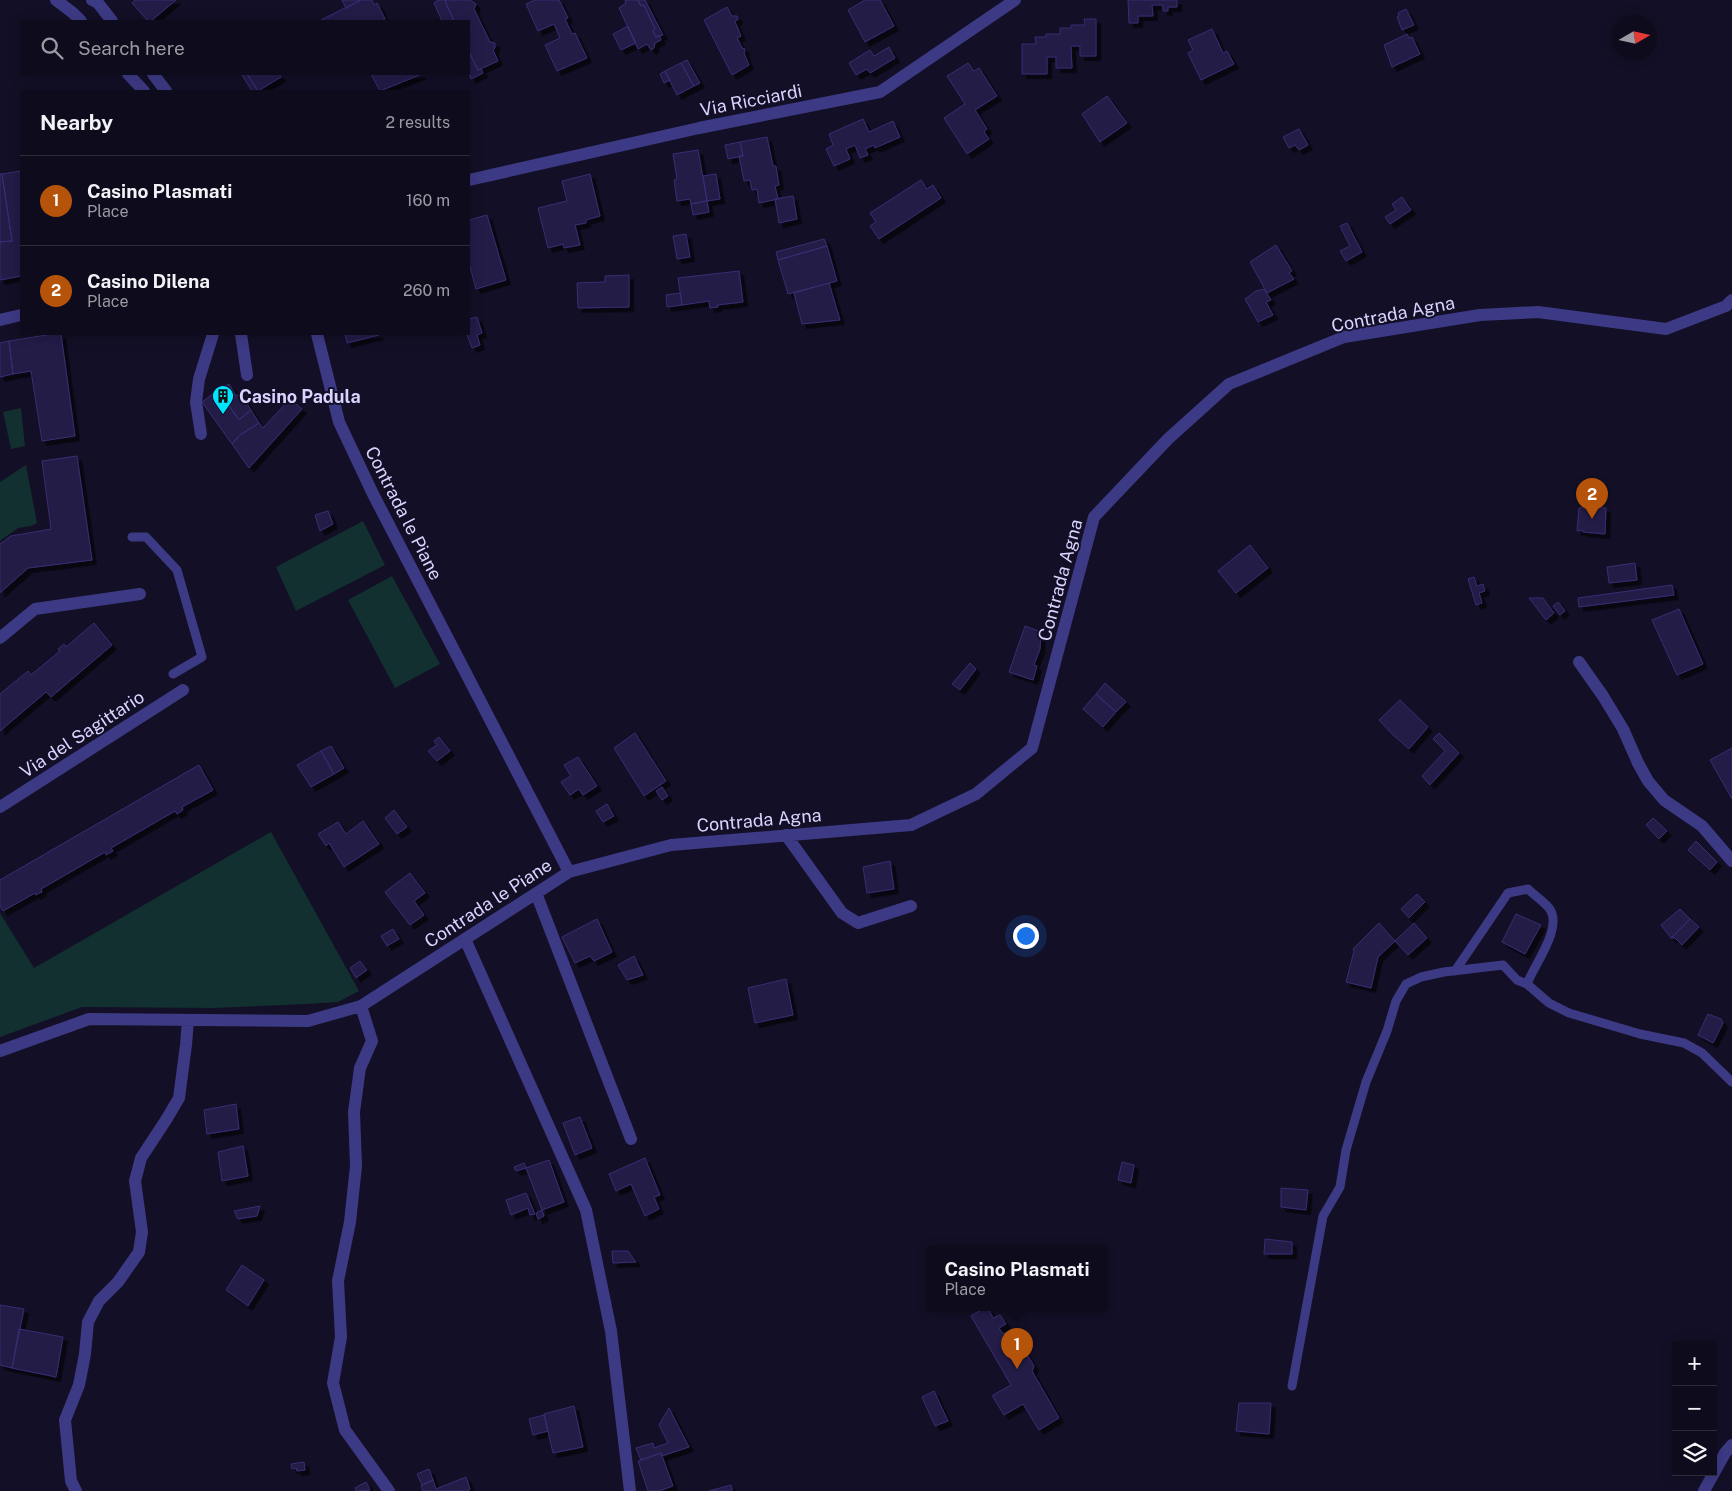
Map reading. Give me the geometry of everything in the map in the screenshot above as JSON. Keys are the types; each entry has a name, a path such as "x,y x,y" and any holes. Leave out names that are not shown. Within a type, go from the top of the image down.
{"street":[{"path":"56,0 80,20"},
{"path":"92,0 98,3 111,20"},
{"name":"Via Ricciardi","path":"470,180 699,128 880,92 1015,0"},
{"path":"129,75 143,90"},
{"path":"153,75 165,90"},
{"name":"Contrada Agna","path":"569,872 671,845 912,825 976,794 1032,748 1094,517 1168,439 1229,384 1344,337 1480,315 1538,312 1666,329 1726,306 1732,300"},
{"path":"0,320 20,315"},
{"path":"201,434 196,402 199,379 213,335"},
{"path":"241,335 247,375"},
{"name":"Contrada le Piane","path":"0,1051 88,1019 308,1021 360,1006 569,872 373,494 339,422 317,335"},
{"path":"0,638 35,609 140,594"},
{"path":"1579,662 1623,729 1648,781 1664,800 1702,826 1732,861"},
{"name":"Via del Sagittario","path":"0,807 183,690"},
{"path":"786,835 842,914 858,923 911,906"},
{"path":"536,893 632,1140"},
{"path":"465,939 586,1210 612,1331 630,1491"},
{"path":"360,1006 372,1042 360,1068 354,1112 356,1166 350,1222 338,1282 341,1337 333,1383 344,1430 389,1490"},
{"path":"76,1491 71,1481 65,1420 79,1384 85,1354 88,1322 99,1301 118,1282 139,1252 142,1232 135,1181 141,1158 179,1098 188,1020"},
{"path":"1704,1491 1725,1453 1732,1445"}],"lane":[{"path":"132,537 146,537 177,570 202,657 173,674"},
{"path":"1455,971 1508,893 1528,889 1550,908 1554,919 1552,932 1532,970 1527,984"},
{"path":"1292,1386 1323,1216 1340,1187 1346,1150 1366,1082 1387,1031 1396,1001 1406,984 1421,977 1503,965 1517,980 1527,984 1549,1002 1569,1013 1640,1034 1684,1043 1702,1053 1732,1082"}],"green space":[{"path":"21,408 25,446 11,449 3,412"},
{"path":"26,465 37,523 18,528 0,541 0,482"},
{"path":"363,521 385,565 296,611 276,567"},
{"path":"392,576 440,664 395,688 348,600"},
{"path":"271,832 359,991 338,1002 306,1004 214,1008 82,1007 0,1037 0,913 34,968"}],"building":[{"path":"135,0 176,0 152,20 147,20 132,3"},
{"path":"342,0 361,0 346,8"},
{"path":"361,0 372,0 374,5 377,3 385,19 383,20 321,20"},
{"path":"438,0 447,0 445,1 454,20 442,20 434,3"},
{"path":"470,0 476,4 474,9 490,42 495,43 493,50 498,61 478,70 470,54 470,20 454,20 445,1"},
{"path":"535,0 559,0 568,18 565,19 572,34 575,33 587,58 557,71 545,45 560,38 554,24 538,31 526,4"},
{"path":"625,0 638,0 641,6 644,5 655,29 653,31 656,37 659,35 661,40 655,43 654,48 651,50 647,44 638,49 619,8 626,3"},
{"path":"638,0 645,0 663,35 656,37 653,31 655,29 644,5 641,6"},
{"path":"865,0 880,0 894,26 865,42 848,10"},
{"path":"1128,0 1177,0 1177,7 1168,7 1168,11 1163,11 1163,5 1152,5 1153,16 1138,16 1138,23 1129,23"},
{"path":"727,7 732,16 737,16 738,19 735,22 741,36 737,38 742,48 745,49 744,53 749,65 732,75 704,20"},
{"path":"1406,9 1414,25 1402,30 1397,17 1399,16 1398,13"},
{"path":"1084,19 1096,19 1096,56 1080,56 1080,46 1071,46 1072,68 1056,68 1056,57 1047,57 1047,74 1022,74 1022,44 1036,44 1035,37 1046,37 1046,34 1060,34 1060,28 1071,28 1071,25 1085,25"},
{"path":"628,26 636,43 621,50 613,34"},
{"path":"1212,29 1223,53 1227,51 1234,64 1201,80 1188,53 1193,50 1188,40"},
{"path":"1407,34 1409,38 1412,37 1420,54 1392,67 1384,45"},
{"path":"889,47 895,58 870,73 867,69 856,75 849,63 870,50 874,56"},
{"path":"470,54 478,70 481,69 483,73 471,79"},
{"path":"687,60 700,83 694,86 681,63"},
{"path":"681,63 694,86 677,95 665,71"},
{"path":"968,63 974,71 979,68 997,96 975,110 987,129 984,132 989,139 967,154 944,118 965,104 947,76"},
{"path":"665,71 670,80 664,83 660,74"},
{"path":"242,75 248,75 257,90 251,90"},
{"path":"248,75 280,75 281,77 260,90 257,90"},
{"path":"372,75 420,75 382,90 379,90"},
{"path":"1107,96 1127,123 1100,142 1082,114"},
{"path":"863,119 869,132 893,121 900,137 875,148 874,145 865,149 868,155 860,158 855,145 846,149 850,159 834,166 826,149 833,145 829,134"},
{"path":"1299,129 1308,145 1299,150 1295,145 1289,148 1283,137"},
{"path":"767,137 773,166 776,166 779,185 775,186 778,199 759,203 757,189 752,190 750,180 744,181 739,156 743,156 740,142"},
{"path":"740,142 743,156 728,159 725,145"},
{"path":"698,150 707,201 691,204 690,199 677,201 674,180 677,179 673,154"},
{"path":"20,171 20,276 0,280 0,242 12,241 2,174"},
{"path":"0,174 2,174 12,241 0,242"},
{"path":"590,174 600,216 586,220 586,223 575,225 580,245 564,248 563,244 548,248 538,208 567,201 562,181"},
{"path":"716,174 720,199 707,201 703,176"},
{"path":"921,180 927,189 933,185 941,198 879,239 870,226 876,222 870,213"},
{"path":"793,196 797,219 779,223 775,199"},
{"path":"1402,197 1411,210 1390,224 1385,217 1396,210 1392,204"},
{"path":"707,201 709,212 693,215 691,204"},
{"path":"487,215 506,280 476,289 470,267 470,220"},
{"path":"1347,223 1362,252 1346,261 1340,251 1350,246 1340,226"},
{"path":"686,234 690,257 677,259 673,236"},
{"path":"824,239 827,246 778,260 776,252"},
{"path":"1276,245 1292,271 1289,273 1294,279 1267,293 1250,262"},
{"path":"827,246 837,281 788,294 778,260"},
{"path":"739,271 743,302 717,305 718,307 710,308 709,301 682,305 678,278"},
{"path":"629,275 629,307 578,308 577,283 605,282 605,276"},
{"path":"829,283 840,320 802,324 794,293"},
{"path":"1264,289 1271,300 1266,302 1273,315 1258,322 1245,299 1256,291"},
{"path":"680,293 682,305 667,307 666,295"},
{"path":"477,317 482,333 477,335 480,345 472,348 467,335 470,335 470,319"},
{"path":"47,335 61,335 75,436 42,441 31,371 13,374 9,341"},
{"path":"345,335 379,335 347,343"},
{"path":"9,341 13,374 0,377 0,343"},
{"path":"229,384 236,396 240,393 251,410 239,420 218,390"},
{"name":"Casino Padula","path":"218,390 239,420 251,410 259,423 240,435 232,444 202,402"},
{"path":"290,399 302,409 249,468 232,444 240,435 259,423 263,428"},
{"path":"77,456 92,560 28,568 0,593 0,544 11,536 51,529 42,461"},
{"path":"1583,505 1606,508 1605,534 1583,532 1582,530 1577,531 1579,508 1584,507"},
{"path":"328,511 333,524 320,531 315,515"},
{"path":"1250,545 1268,568 1236,593 1218,571"},
{"path":"1635,563 1637,580 1609,583 1607,567"},
{"path":"1474,577 1477,586 1483,584 1485,591 1479,593 1482,603 1476,605 1468,579"},
{"path":"1672,585 1674,595 1579,607 1578,598"},
{"path":"1529,598 1543,598 1554,613 1546,620"},
{"path":"1558,602 1565,611 1560,615 1553,606"},
{"path":"1679,609 1703,664 1677,675 1652,620"},
{"path":"94,623 112,645 51,697 46,692 0,731 0,694 28,671 31,675 60,651 58,649 64,644 66,647"},
{"path":"1025,626 1041,632 1040,649 1034,665 1037,666 1033,680 1009,672"},
{"path":"970,663 976,669 960,690 952,684"},
{"path":"1105,683 1126,702 1116,712 1096,694"},
{"path":"1096,694 1116,712 1103,727 1083,709"},
{"path":"1400,700 1428,727 1409,749 1379,720"},
{"path":"635,733 666,781 644,796 614,748"},
{"path":"1439,733 1459,753 1430,785 1422,776 1445,751 1433,739"},
{"path":"439,737 450,751 437,761 428,751 437,745 434,741"},
{"path":"331,746 344,768 334,774 321,751"},
{"path":"1732,748 1732,799 1710,760"},
{"path":"321,751 334,774 311,787 297,765"},
{"path":"578,757 597,786 583,795 579,789 570,795 561,782 571,776 564,765"},
{"path":"199,765 213,790 182,807 183,810 177,814 175,811 111,848 113,851 106,855 105,852 41,889 42,892 36,895 35,893 3,911 0,906 0,880"},
{"path":"662,787 668,796 662,800 656,791"},
{"path":"607,804 614,816 603,822 596,811"},
{"path":"394,810 407,827 397,834 385,818"},
{"path":"1653,818 1667,831 1659,839 1646,825"},
{"path":"363,821 379,844 344,867 329,843 326,846 318,834 338,822 346,834"},
{"path":"1696,841 1717,862 1710,870 1688,850"},
{"path":"890,861 894,889 867,893 863,867"},
{"path":"410,873 425,893 414,901 424,915 410,925 385,892"},
{"path":"1417,894 1425,902 1409,918 1401,909"},
{"path":"1680,909 1690,919 1671,938 1661,925"},
{"path":"1516,914 1541,925 1525,954 1502,942"},
{"path":"597,919 612,952 594,961 590,956 575,963 562,937"},
{"path":"1690,919 1699,927 1682,945 1675,938 1671,938"},
{"path":"1379,923 1395,941 1378,957 1371,988 1346,982 1353,949"},
{"path":"1414,923 1427,938 1408,955 1395,941"},
{"path":"393,929 399,939 387,946 381,936"},
{"path":"634,956 643,975 627,980 618,965"},
{"path":"360,961 367,970 356,978 350,968"},
{"path":"786,979 793,1015 755,1023 748,988"},
{"path":"1708,1014 1721,1019 1723,1023 1713,1043 1698,1035"},
{"path":"236,1104 239,1129 207,1134 204,1110"},
{"path":"580,1117 592,1148 575,1155 563,1123"},
{"path":"243,1146 248,1176 222,1181 218,1152"},
{"path":"645,1158 660,1195 654,1197 659,1209 645,1216 631,1184 616,1191 609,1174"},
{"path":"549,1160 564,1202 542,1210 526,1168"},
{"path":"1122,1162 1134,1165 1131,1183 1118,1180"},
{"path":"524,1163 526,1168 516,1171 514,1167"},
{"path":"1281,1188 1308,1190 1306,1210 1281,1207"},
{"path":"526,1193 535,1214 530,1215 528,1208 511,1215 506,1200"},
{"path":"260,1206 257,1216 238,1219 234,1211"},
{"path":"542,1210 544,1216 538,1219 536,1213"},
{"path":"1265,1239 1292,1242 1292,1254 1264,1254"},
{"path":"612,1251 628,1251 636,1262 613,1263"},
{"path":"242,1265 264,1280 248,1306 226,1290"},
{"path":"0,1305 24,1309 12,1368 0,1365"},
{"path":"979,1311 990,1311 993,1318 1000,1315 1006,1324 999,1328 1003,1334 1012,1330 1034,1366 1032,1371 1059,1418 1039,1430 1023,1404 1004,1415 993,1395 1011,1385 971,1316"},
{"path":"19,1329 63,1337 56,1377 12,1368"},
{"path":"934,1391 948,1421 935,1426 922,1397"},
{"path":"1239,1403 1271,1403 1269,1434 1236,1431"},
{"path":"574,1406 583,1447 553,1453 544,1414"},
{"path":"669,1408 689,1447 662,1456 661,1453 641,1460 636,1448 653,1443 654,1448 668,1443 659,1425"},
{"path":"544,1415 548,1431 533,1435 529,1419"},
{"path":"661,1453 673,1486 659,1491 648,1491 638,1461"},
{"path":"304,1462 305,1470 297,1471 296,1468 292,1469 291,1464"},
{"path":"429,1469 433,1480 422,1485 417,1474"},
{"path":"466,1477 470,1489 468,1491 423,1491 421,1486 433,1480 436,1489"},
{"path":"366,1482 370,1490 356,1491 355,1488"},
{"path":"731,1485 732,1491 709,1491"}],"place":[{"name":"Casino Padula","path":"223,415"},
{"name":"Casino Dilena","path":"1592,519"},
{"name":"Casino Plasmati","path":"1017,1369"}]}
